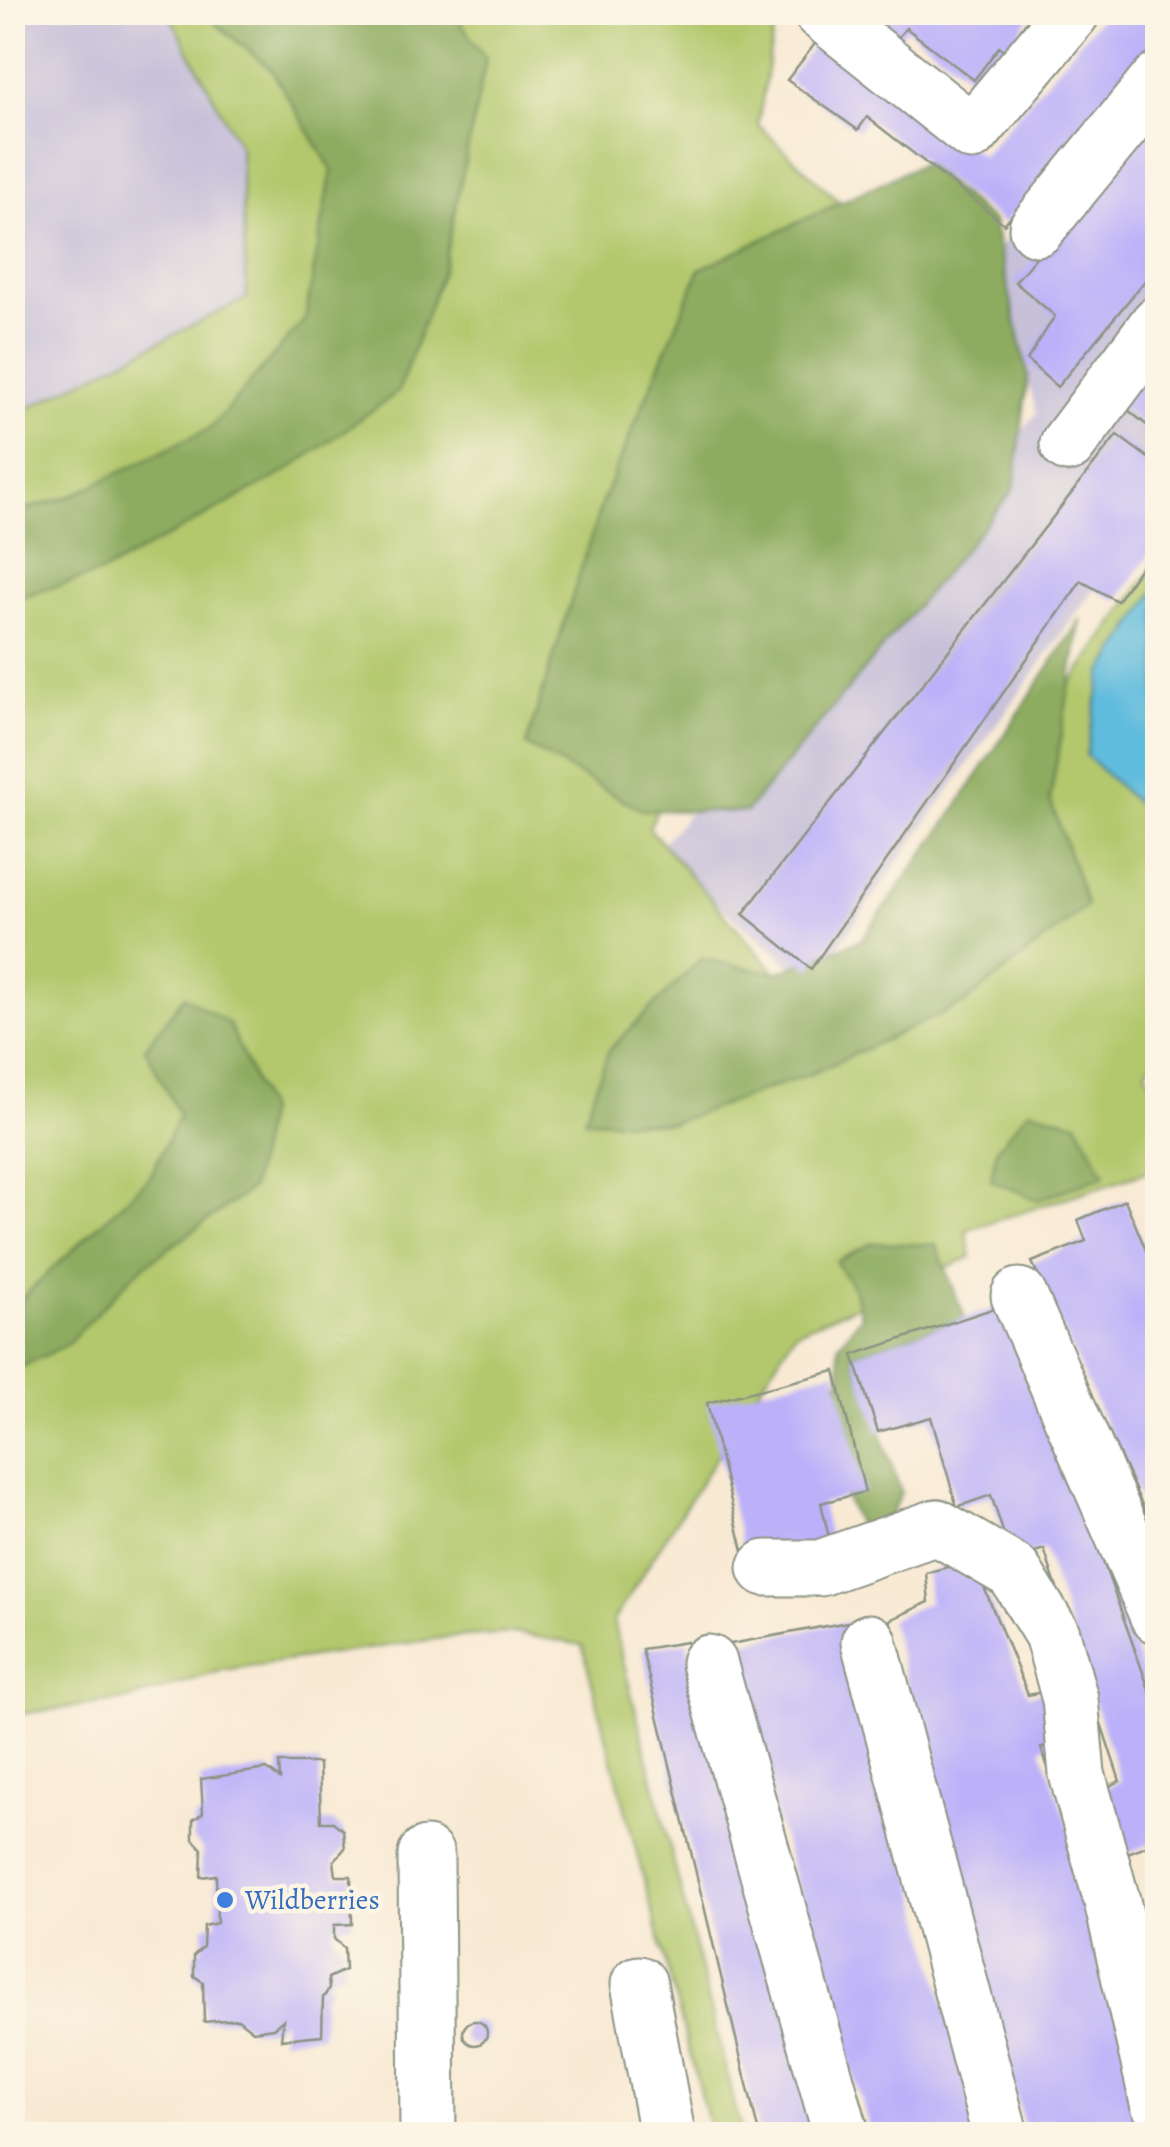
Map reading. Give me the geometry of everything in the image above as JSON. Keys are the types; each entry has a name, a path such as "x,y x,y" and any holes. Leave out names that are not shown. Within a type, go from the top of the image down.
{"lane":[{"path":"821,12 972,132 1072,12"},
{"path":"1037,228 1158,80"},
{"path":"1068,444 1158,324"},
{"path":"1019,1296 1158,1616"},
{"path":"766,1568 820,1568 938,1527 1014,1572 1052,1634 1070,1699 1077,1774 1138,1926 1158,2102"},
{"path":"869,1642 1000,2134"},
{"path":"709,1664 842,2134"},
{"path":"426,1855 428,2134"},
{"path":"639,1984 667,2134"}],"shaded area":[{"path":"13,13 201,13 240,147 247,298 13,416"},
{"path":"1157,48 1158,450 1150,460 1117,601 1094,589 812,982 655,852 1037,413 992,257"}],"green space":[{"path":"169,13 755,13 774,27 758,125 905,264 649,828 812,1014 1085,903 1050,799 1069,686 1157,562 1157,588 1103,672 1086,754 1157,823 1158,1052 1146,1071 1157,1095 1158,1168 966,1230 971,1257 795,1332 613,1621 742,2134 711,2134 582,1645 515,1633 448,1637 223,1670 131,1699 13,1715 13,416 247,298 240,147"},
{"path":"203,13 454,13 486,59 443,269 398,392 287,471 101,573 13,599 13,513 71,496 211,428 305,319 332,170 271,69"},
{"path":"923,163 993,222 1028,376 1014,489 746,812 641,810 526,745 601,505 700,269"},
{"path":"1081,619 1050,799 1087,906 965,1003 813,1073 672,1123 584,1120 609,1050 701,959 776,973 861,940 944,826"},
{"path":"184,996 229,1024 267,1111 251,1189 137,1271 66,1345 13,1371 13,1329 23,1297 150,1177 179,1115 145,1048"},
{"path":"1029,1110 1077,1122 1105,1175 1038,1200 991,1180 997,1148"},
{"path":"872,1243 936,1245 965,1318 853,1355 901,1492 886,1526 862,1534 836,1476 825,1418 841,1377 838,1346 861,1316 855,1291 836,1262"}],"water":[{"path":"1157,588 1157,823 1086,755 1103,672"}],"building":[{"path":"845,12 1033,12 1020,30 1031,39 1016,60 999,47 974,80 906,28 889,48"},
{"path":"1105,12 1158,12 1158,44 1004,224 867,117 858,130 787,80 821,36 982,156"},
{"path":"1158,112 1158,265 1057,387 1027,360 1055,316 1015,282"},
{"path":"1158,350 1158,427 1154,431 1117,401"},
{"path":"1117,435 1158,465 1158,542 1117,601 1081,581 811,969 743,914"},
{"path":"1125,1200 1158,1279 1158,1540 1032,1262 1086,1241 1078,1220"},
{"path":"1010,1303 1158,1714 1158,1881 1151,1844 1128,1853 1101,1790 1120,1781 1044,1549 1012,1559 991,1495 957,1507 931,1417 878,1432 853,1355"},
{"path":"835,1371 865,1492 821,1503 830,1542 746,1563 707,1403"},
{"path":"973,1560 1028,1695 1047,1691 1062,1740 1041,1748 1079,1856 1149,2134 1026,2134 890,1620 929,1602 926,1573"},
{"path":"848,1622 978,2134 871,2134 725,1645"},
{"path":"687,1642 819,2134 759,2134 642,1649"},
{"path":"279,1763 319,1763 321,1822 333,1822 343,1830 345,1848 334,1861 336,1876 351,1876 352,1924 334,1925 334,1939 344,1948 345,1970 328,1978 322,2035 281,2039 283,2020 273,2028 253,2031 238,2019 204,2022 203,1982 194,1976 194,1955 203,1947 204,1926 217,1923 216,1875 201,1877 202,1849 193,1839 193,1820 203,1813 201,1779 267,1769 280,1779"},
{"path":"475,2021 484,2024 484,2042 475,2045 466,2042 463,2033 466,2024"}],"place":[{"name":"Wildberries","path":"225,1900"}]}
